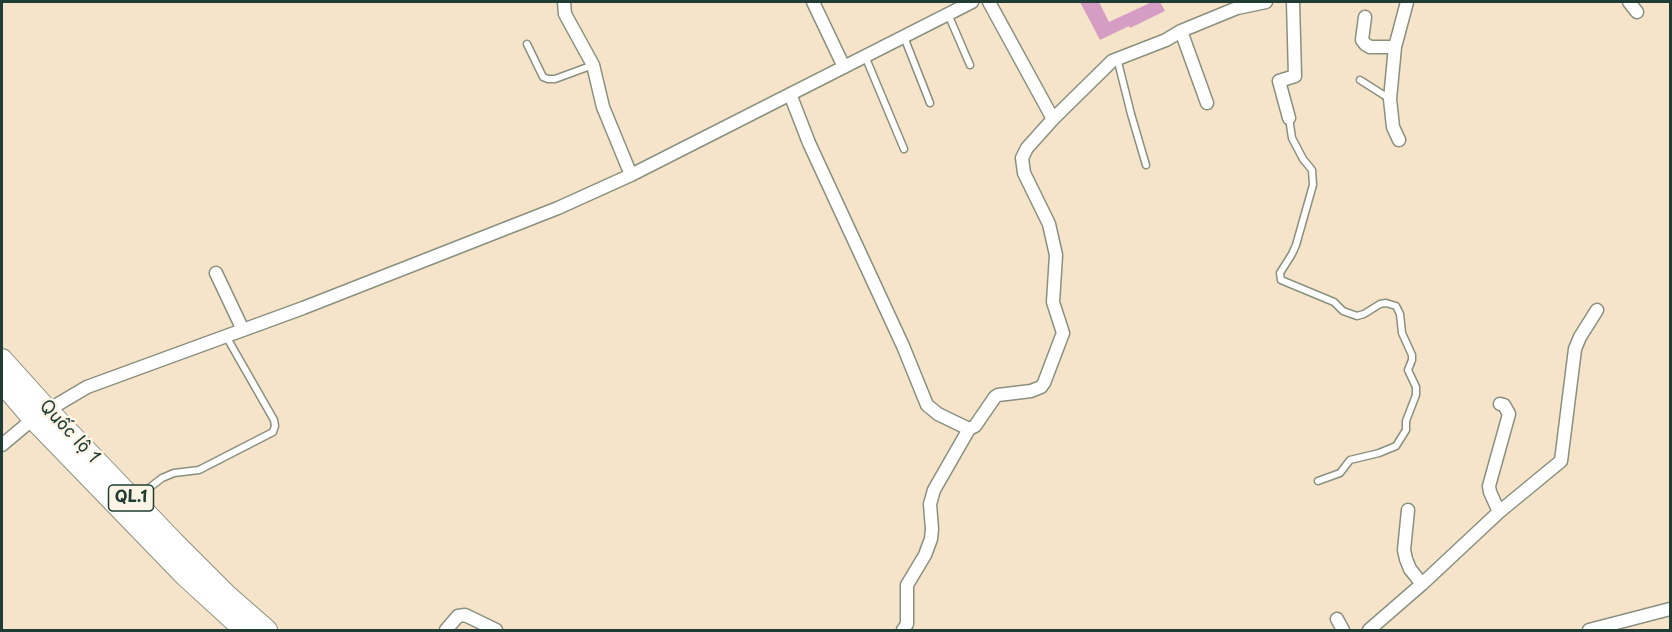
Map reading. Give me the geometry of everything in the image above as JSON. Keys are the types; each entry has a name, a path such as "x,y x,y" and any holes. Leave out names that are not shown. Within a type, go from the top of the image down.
{"highway":[{"name":"Quốc lộ 1","path":"2,359 40,414 185,576 244,630"},
{"name":"Quốc lộ 1","path":"2,383 40,414 133,500 207,576 267,630"}],"street":[{"path":"564,2 565,14 593,65 603,107 632,175"},
{"path":"813,2 844,67"},
{"path":"2,444 40,414 87,387 344,292 544,214 632,175 972,2"},
{"path":"990,2 1053,119"},
{"path":"903,630 908,624 907,585 925,555 931,539 930,504 934,490 969,429 975,426 995,397 1041,387 1063,333 1053,307 1056,255 1050,229 1027,182 1022,165 1026,148 1112,61 1237,8 1266,2"},
{"path":"1289,118 1279,81 1294,76 1293,2"},
{"path":"1399,140 1393,127 1390,99 1395,47 1407,2"},
{"path":"1365,17 1362,40 1365,44 1370,47 1395,47"},
{"path":"1181,32 1206,103"},
{"path":"790,94 809,143 903,346 925,402 938,414 969,429"},
{"path":"216,273 243,330"},
{"path":"1369,630 1499,512 1561,461 1575,349 1597,310"},
{"path":"1499,512 1490,492 1490,486 1509,414 1504,405 1500,404"},
{"path":"1408,510 1404,550 1410,569 1422,584"},
{"path":"1589,630 1671,609"},
{"path":"446,630 458,616 465,615 496,630"}],"lane":[{"path":"948,14 970,65"},
{"path":"904,36 930,103"},
{"path":"527,44 543,77 548,79 555,79 593,65"},
{"path":"865,56 904,149"},
{"path":"1117,58 1146,165"},
{"path":"1360,80 1390,99"},
{"path":"1289,118 1292,138 1303,159 1312,170 1313,185 1296,245 1280,273 1281,280 1334,302 1343,311 1357,316 1380,304 1396,306 1400,314 1402,333 1412,355 1409,375 1416,387 1416,395 1406,421 1406,430 1396,446 1350,460 1340,473 1318,481"},
{"path":"133,500 162,478 174,473 199,470 273,432 274,420 225,336"}],"building":[{"path":"1080,2 1099,2 1109,22 1152,2 1160,2 1165,11 1100,40"}]}
